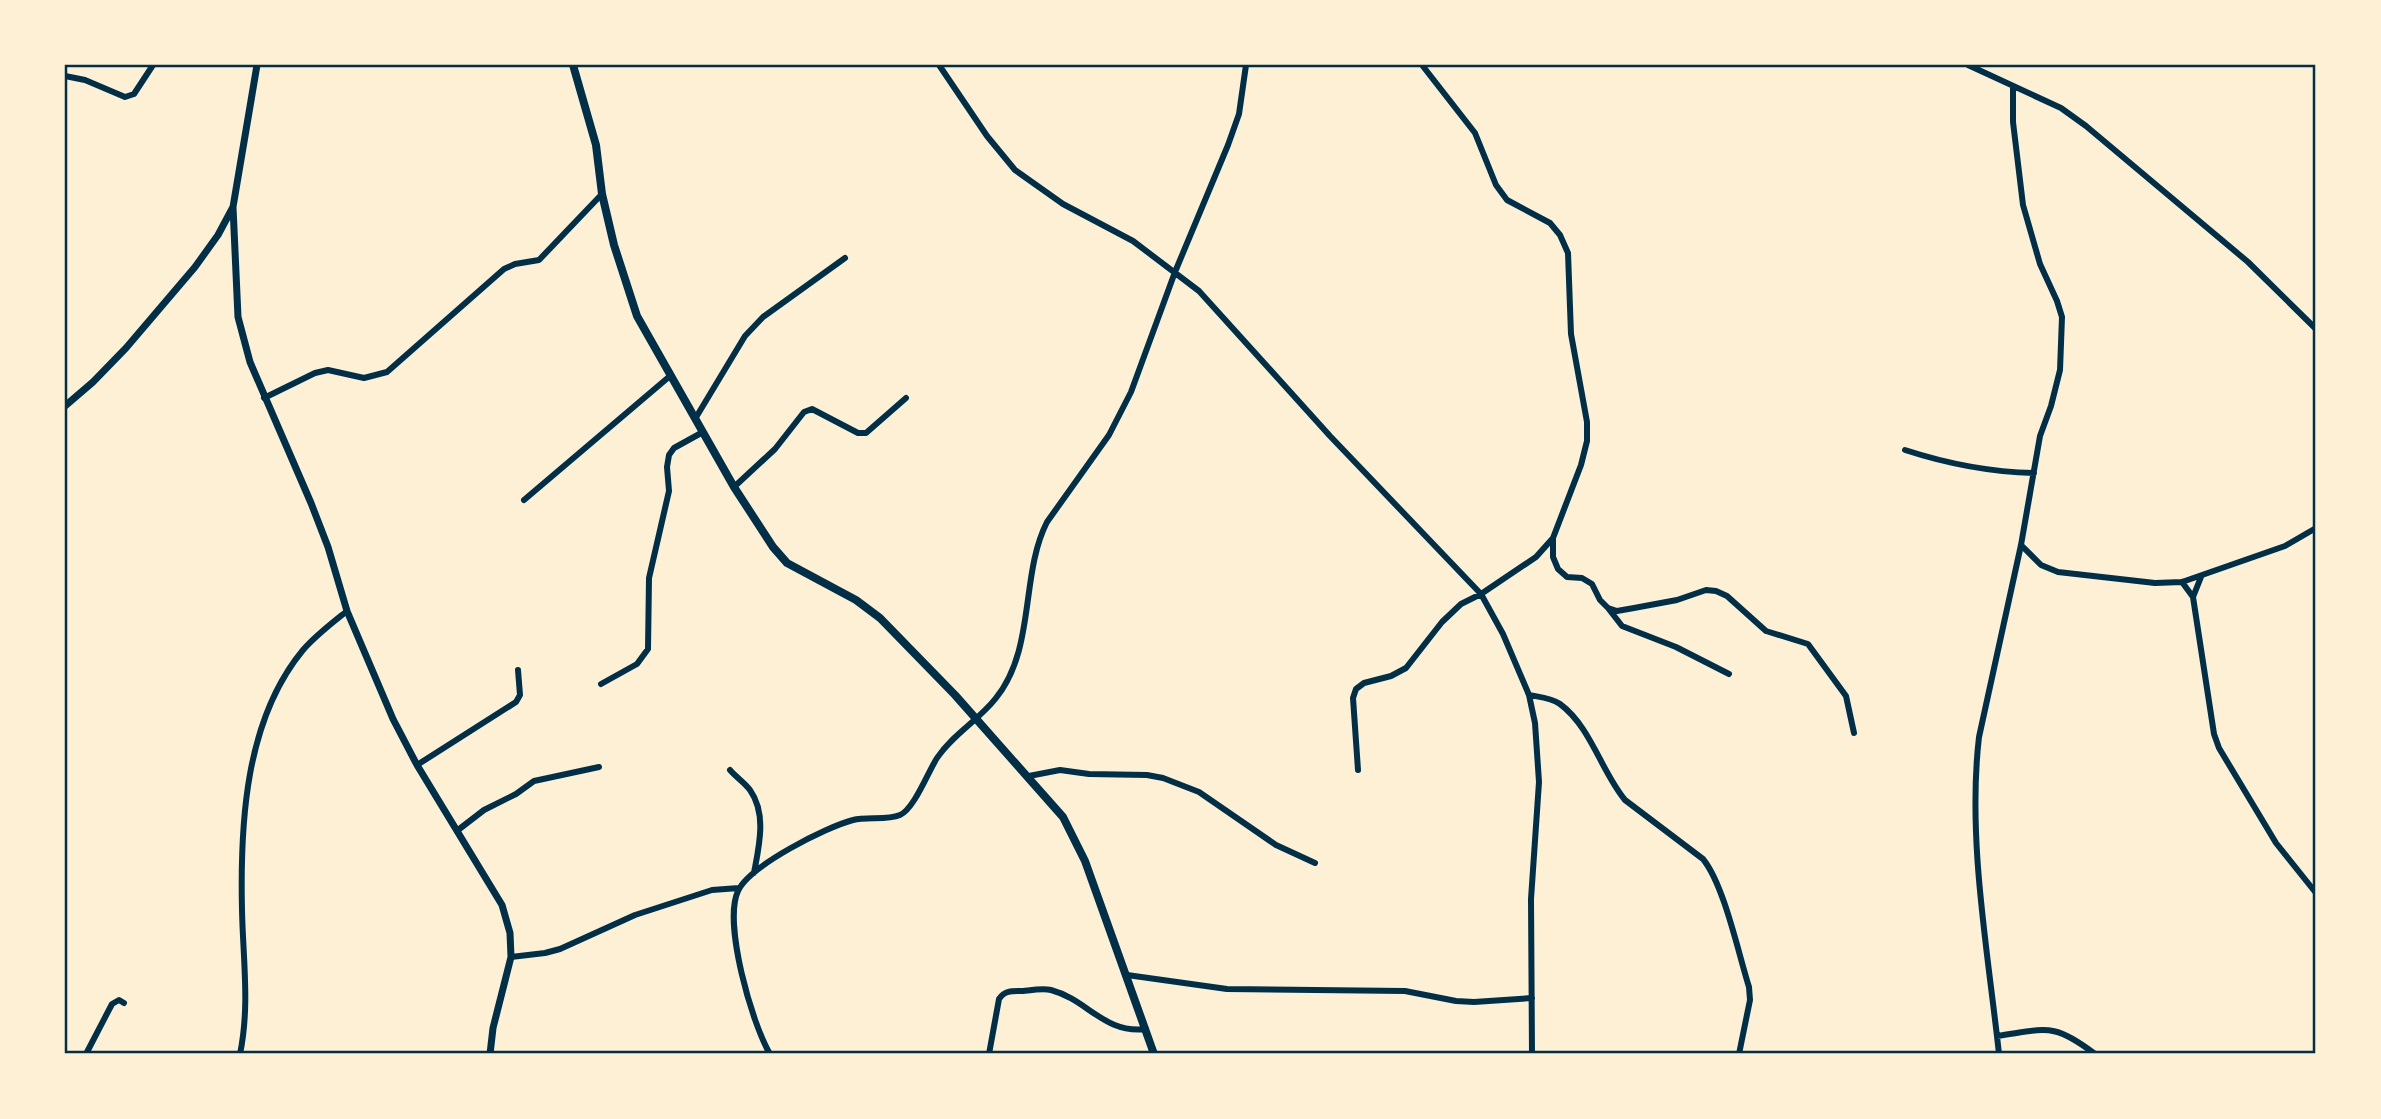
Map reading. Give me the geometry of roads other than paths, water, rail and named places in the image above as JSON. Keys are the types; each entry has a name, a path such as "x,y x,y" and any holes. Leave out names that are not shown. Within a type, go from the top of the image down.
{"main road":[{"path":"573,65 596,145 602,194 614,245 637,316 734,487 773,547 787,563 856,600 880,618 976,718 1063,817 1074,837 1128,975 1154,1054"}],"street":[{"path":"65,76 85,80 125,97 134,94 153,65"},
{"path":"257,65 233,207 238,317 250,362 311,503 348,611 393,719 417,765 502,905 510,933 511,957 493,1028 490,1054"},
{"path":"939,65 987,136 1015,170 1063,204 1133,242 1199,291 1330,436 1481,594 1503,634 1529,695 1535,723 1539,782 1531,898 1532,1054"},
{"path":"770,1054 757,1027 736,951 734,901 739,888 773,859 810,838 853,820 899,816 907,810 952,738 998,696 1008,678 1025,626 1040,536 1118,420 1131,392 1175,272 1235,125 1245,65"},
{"path":"1358,770 1353,698 1356,689 1364,683 1391,676 1406,668 1442,622 1461,604 1481,594 1536,557 1553,538 1581,465 1587,441 1587,422 1571,334 1568,253 1560,235 1550,223 1507,200 1496,185 1475,133 1422,65"},
{"path":"1968,65 2061,108 2087,126 2248,262 2316,329"},
{"path":"2000,1054 1981,893 1976,762 1979,737 2021,545 2040,436 2052,406 2060,370 2062,317 2040,264 2023,205 2013,122 2013,86"},
{"path":"264,398 315,373 328,370 364,378 387,372 504,269 515,264 539,260 602,194"},
{"path":"65,406 126,348 187,277 218,235 233,207"},
{"path":"695,419 745,336 763,317 845,258"},
{"path":"524,500 670,376"},
{"path":"734,487 775,449 804,412 812,409 858,433 866,433 906,398"},
{"path":"601,684 638,664 648,649 648,585 669,491 669,455 674,448 703,432"},
{"path":"1905,450 1943,463 1994,472 2034,473"},
{"path":"2021,545 2041,565 2057,572 2155,583 2182,582 2285,545 2316,528"},
{"path":"1553,538 1553,557 1558,569 1567,577 1582,578 1592,584 1600,600 1622,626 1676,647 1729,674"},
{"path":"2193,597 2201,577"},
{"path":"2182,582 2193,597 2214,734 2219,748 2276,843 2316,893"},
{"path":"1608,608 1617,611 1716,590 1727,596 1766,631 1808,644 1846,696 1854,733"},
{"path":"240,1054 246,1027 247,988 242,910 244,826 249,782 267,718 289,670 321,632 348,611"},
{"path":"417,765 516,702 520,695 518,670"},
{"path":"1529,695 1561,704 1581,726 1616,789 1625,800 1709,866 1717,883 1749,987 1750,1000 1739,1054"},
{"path":"458,830 484,810 516,794 534,781 599,767"},
{"path":"730,770 749,788 758,804 761,818 754,873"},
{"path":"1029,776 1060,770 1163,778 1199,792 1270,841 1315,863"},
{"path":"511,957 545,953 635,915 712,890 739,888"},
{"path":"1128,975 1227,989 1405,991 1474,1002 1532,998"},
{"path":"989,1054 999,999 1003,993 1012,991 1049,990 1083,1005 1113,1026 1130,1031 1146,1030"},
{"path":"86,1054 112,1004 119,1000 124,1003"},
{"path":"1997,1036 2052,1029 2076,1040 2095,1054"}]}
